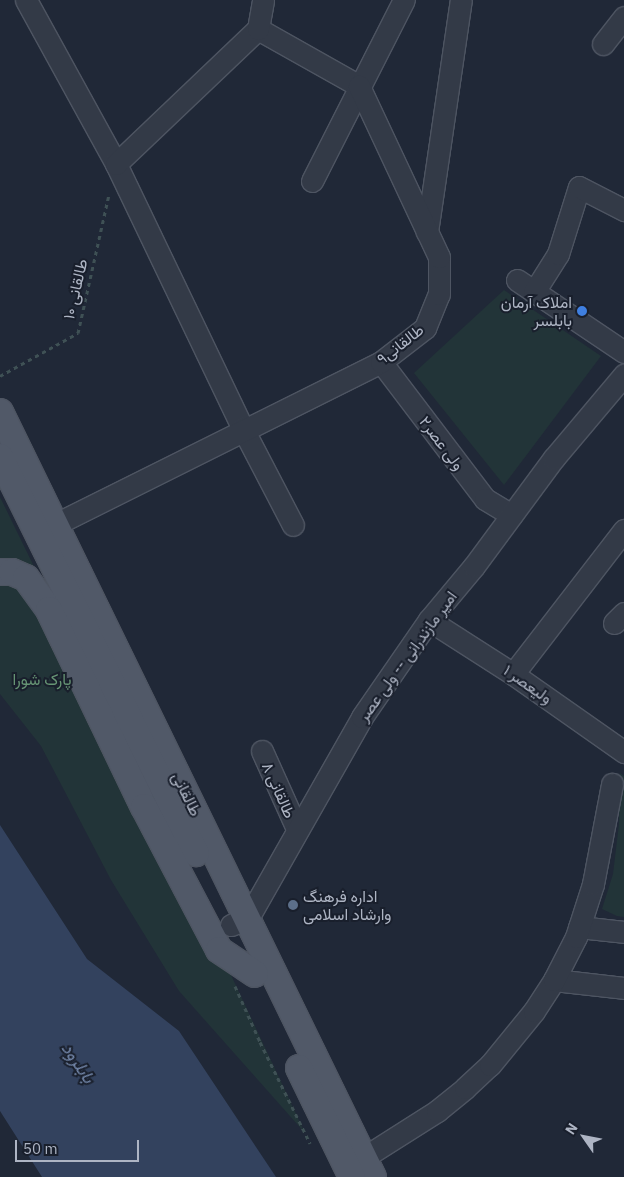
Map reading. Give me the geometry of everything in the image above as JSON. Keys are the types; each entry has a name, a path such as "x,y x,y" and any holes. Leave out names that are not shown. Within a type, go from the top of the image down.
{"main road":[{"name":"طالقانی","path":"0,412 56,524 239,921 244,979 363,1171"},
{"name":"طالقانی","path":"0,457 239,921 363,1171"},
{"path":"0,572 12,572 26,578 49,610 144,807 219,950 244,979"}],"street":[{"path":"26,0 116,164 243,429 293,525"},
{"path":"116,164 258,29 263,0"},
{"path":"312,181 404,0"},
{"path":"427,232 461,0"},
{"path":"603,44 624,17"},
{"path":"258,29 359,86"},
{"name":"طالقانی۹","path":"56,524 243,429 381,362 425,328 439,294 439,258 359,86"},
{"path":"534,292 558,254 579,187 624,210"},
{"path":"516,280 624,352"},
{"name":"ولی عصر۲","path":"381,362 485,499 512,515"},
{"name":"امیر مازندرانی -- ولی عصر","path":"239,921 297,829 362,717 429,620 474,566 554,458 624,375"},
{"path":"514,674 624,530"},
{"name":"ولیعصر ۱","path":"429,620 514,674 624,752"},
{"name":"طالقانی ۸","path":"262,751 297,829"},
{"path":"363,1171 472,1082 513,1039 554,980 579,927 593,884 612,784"},
{"path":"579,927 624,932"},
{"path":"554,980 624,988"}],"path":[{"name":"طالقانی ۱۰","path":"0,376 78,333 116,164"},
{"path":"244,979 260,1042 314,1152"}],"green space":[{"path":"504,290 601,356 504,485 414,373"},
{"name":"پارک شورا","path":"0,497 171,847 305,1133 179,991 111,880 41,746 0,694"},
{"path":"620,773 624,776 624,917 602,909 613,874 619,824"}],"water":[{"name":"بابلرود","path":"0,825 87,959 179,1031 276,1177 42,1177 0,1111"}],"place":[{"name":"املاک آرمان بابلسر","path":"582,311"},
{"name":"اداره فرهنگ وارشاد اسلامی","path":"293,905"}]}
